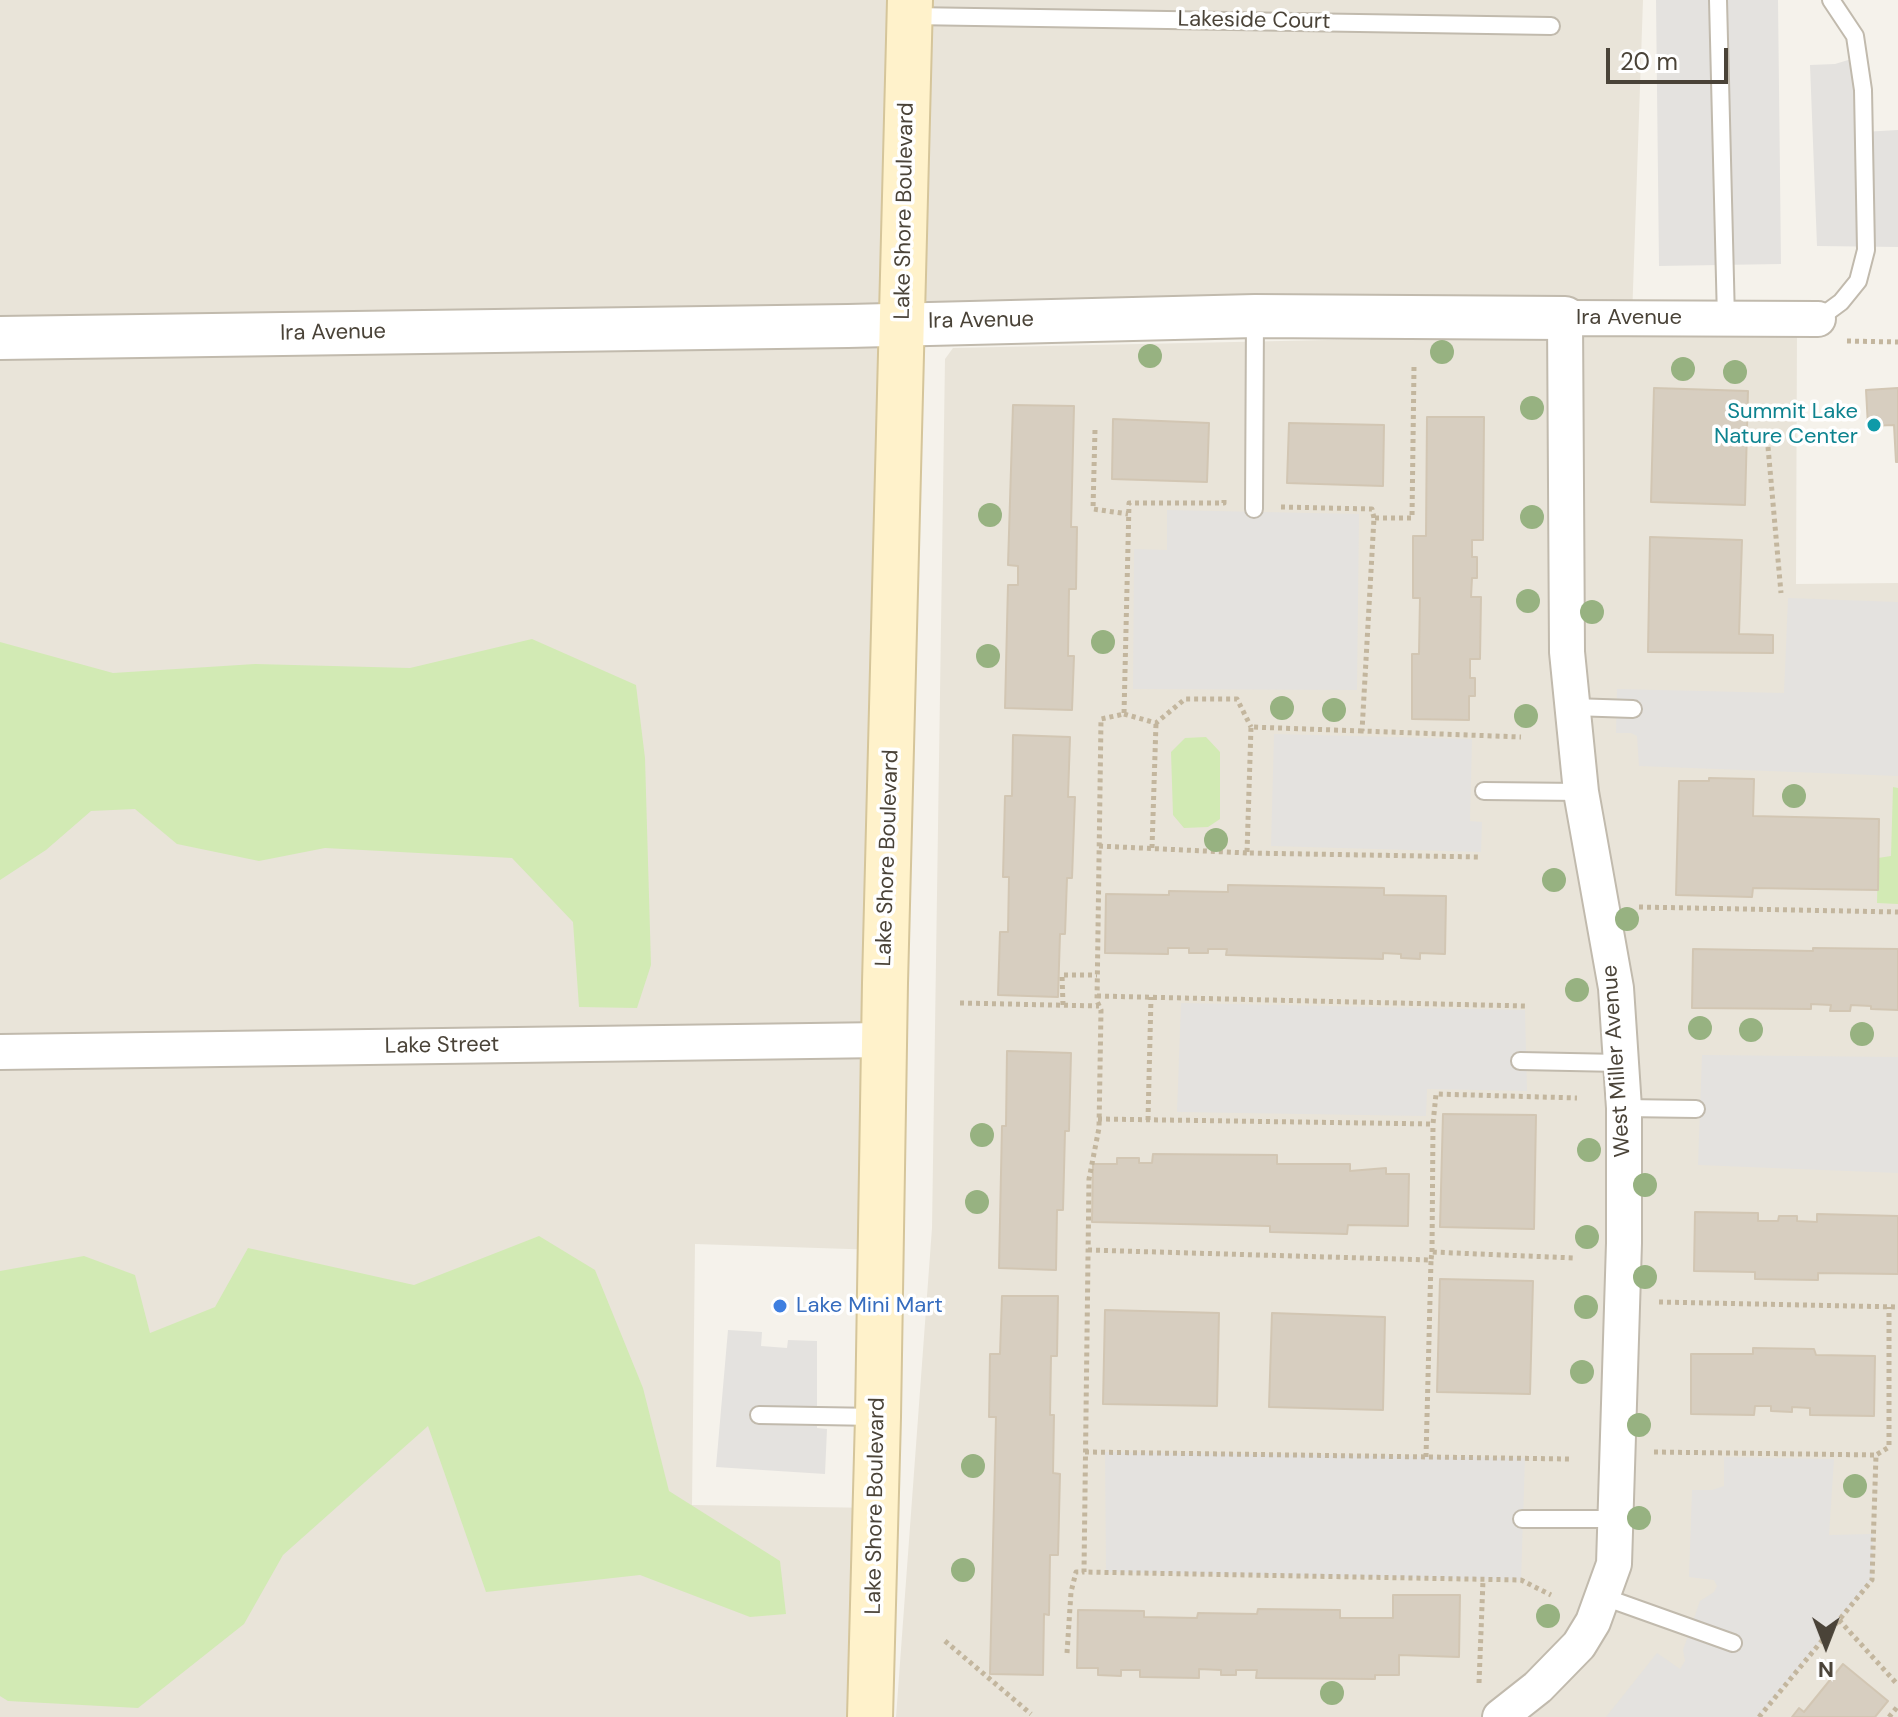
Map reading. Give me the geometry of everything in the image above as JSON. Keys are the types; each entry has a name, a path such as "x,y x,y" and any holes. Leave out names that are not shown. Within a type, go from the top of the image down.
{"main road":[{"name":"Lake Shore Boulevard","path":"870,1717 909,8"}],"street":[{"name":"Ira Avenue","path":"0,338 1255,316 1726,319 1825,330"},
{"name":"West Miller Avenue","path":"1500,1717 1538,1687 1579,1645 1604,1597 1614,1564 1624,1243 1624,1108 1616,988 1581,792 1567,652 1565,318"},
{"name":"Lake Street","path":"0,1052 884,1040"}],"lane":[{"path":"1718,0 1726,319"},
{"path":"1825,330 1858,281 1866,250 1863,90 1855,36 1831,0"},
{"name":"Lakeside Court","path":"909,8 1551,26"},
{"path":"1254,509 1255,316"},
{"path":"1572,707 1633,709"},
{"path":"1484,791 1581,792"},
{"path":"1520,1061 1620,1063"},
{"path":"1624,1108 1696,1109"},
{"path":"759,1415 878,1417"},
{"path":"1522,1519 1615,1519"},
{"path":"1604,1597 1733,1643"}],"path":[{"path":"1825,330 1898,342"},
{"path":"1374,518 1412,518 1414,367"},
{"path":"1095,430 1093,509 1128,514"},
{"path":"1768,447 1781,593"},
{"path":"1124,714 1129,503 1224,503 1225,488"},
{"path":"1280,492 1280,507 1372,509 1374,518 1362,731"},
{"path":"1152,848 1156,723 1185,699 1237,699 1251,727 1247,853"},
{"path":"1084,1572 1089,1179 1099,1128 1101,1010 1097,975 1101,719 1124,714 1156,723"},
{"path":"1251,727 1521,737"},
{"path":"1099,846 1247,853 1481,857"},
{"path":"1637,907 1898,912"},
{"path":"1063,1005 1062,975 1097,975"},
{"path":"1097,996 1525,1006"},
{"path":"1148,1120 1151,997"},
{"path":"960,1003 1099,1006"},
{"path":"1426,1457 1436,1094 1577,1098"},
{"path":"1098,1119 1433,1124"},
{"path":"1088,1250 1431,1260"},
{"path":"1432,1252 1574,1258"},
{"path":"1658,1302 1898,1307"},
{"path":"1654,1452 1876,1455 1889,1447 1889,1307"},
{"path":"1085,1452 1569,1459"},
{"path":"1759,1717 1872,1580 1876,1455"},
{"path":"1067,1653 1071,1592 1076,1572 1521,1580 1551,1595"},
{"path":"1479,1683 1483,1580"},
{"path":"1839,1620 1898,1685"},
{"path":"945,1641 1031,1714"},
{"path":"1889,1717 1898,1706"}],"shaded area":[{"path":"0,0 1643,0 1632,318 902,324 880,1250 695,1244 692,1505 876,1508 870,1717 0,1717"},
{"path":"1656,0 1778,0 1781,264 1659,266"},
{"path":"1858,57 1863,132 1898,130 1898,247 1817,246 1810,65 1835,64"},
{"path":"1797,330 1796,584 1898,583 1898,1717 896,1717 932,1228 945,359 953,348"},
{"path":"1167,510 1359,514 1357,690 1133,689 1134,549 1167,550"},
{"path":"1788,598 1898,602 1898,776 1639,766 1637,736 1616,733 1617,689 1784,693"},
{"path":"1274,734 1472,739 1470,821 1482,822 1481,852 1271,846"},
{"path":"1181,1003 1525,1010 1527,1091 1427,1089 1426,1116 1177,1112"},
{"path":"1702,1055 1898,1057 1898,1173 1698,1165"},
{"path":"728,1330 762,1332 761,1346 787,1348 788,1340 817,1341 817,1428 827,1429 825,1474 716,1467"},
{"path":"1105,1452 1525,1458 1521,1580 1106,1572"},
{"path":"1724,1457 1834,1459 1829,1535 1873,1534 1872,1580 1759,1717 1606,1717 1657,1653 1680,1669 1685,1661 1683,1650 1700,1601 1714,1592 1717,1586 1714,1580 1689,1577 1692,1490 1712,1490 1724,1486"}],"green space":[{"path":"532,639 636,685 645,758 651,965 637,1008 579,1007 573,922 512,858 325,848 259,861 177,844 135,809 91,811 46,850 0,880 0,642 113,673 255,664 410,668"},
{"path":"1206,737 1220,752 1220,819 1208,827 1184,828 1173,815 1171,752 1185,738"},
{"path":"1893,787 1898,788 1898,904 1877,903 1878,858 1891,856"},
{"path":"539,1236 595,1270 643,1388 669,1491 780,1561 786,1614 750,1617 640,1575 486,1592 428,1426 283,1555 244,1624 138,1708 8,1701 0,1696 0,1271 84,1256 135,1275 150,1333 215,1307 248,1248 414,1285"}],"building":[{"path":"1654,388 1748,391 1745,505 1651,502"},
{"name":"Summit Lake Nature Center","path":"1898,388 1896,462 1894,425 1868,426 1866,390"},
{"path":"1013,405 1074,406 1071,527 1077,527 1076,589 1069,589 1068,656 1074,656 1072,710 1005,708 1008,585 1018,585 1018,566 1008,565"},
{"path":"1427,417 1484,417 1483,540 1472,540 1472,557 1477,557 1477,578 1472,578 1471,597 1481,597 1480,659 1470,659 1470,678 1475,678 1475,696 1469,696 1469,720 1412,719 1412,654 1419,654 1420,598 1413,598 1413,536 1426,536"},
{"path":"1113,419 1209,423 1207,482 1112,479"},
{"path":"1289,423 1384,425 1383,486 1287,483"},
{"path":"1650,537 1742,540 1739,634 1773,635 1773,653 1648,652"},
{"path":"1013,735 1070,737 1068,797 1075,797 1072,878 1067,878 1065,934 1060,934 1058,997 998,995 1000,932 1008,932 1009,877 1003,877 1005,796 1012,796"},
{"path":"1709,778 1754,779 1753,816 1879,819 1878,890 1753,888 1752,897 1676,895 1679,781 1709,781"},
{"path":"1228,885 1384,888 1384,895 1446,896 1445,954 1420,953 1420,959 1383,953 1383,959 1226,955 1227,949 1189,953 1189,948 1168,948 1168,954 1105,953 1106,894 1228,892"},
{"path":"1813,948 1898,949 1898,1010 1851,1005 1850,1011 1830,1011 1831,1005 1811,1004 1811,1009 1692,1008 1693,949 1813,951"},
{"path":"1007,1051 1071,1053 1069,1131 1065,1131 1063,1210 1057,1210 1056,1270 999,1268"},
{"path":"1443,1114 1536,1115 1534,1229 1440,1227"},
{"path":"1153,1154 1277,1155 1277,1164 1350,1164 1350,1171 1386,1168 1386,1174 1409,1174 1408,1226 1348,1225 1347,1234 1270,1232 1270,1226 1092,1222 1093,1164 1117,1164 1117,1158 1139,1158 1139,1163 1152,1163"},
{"path":"1695,1212 1758,1213 1758,1221 1778,1221 1779,1216 1797,1216 1797,1221 1817,1222 1817,1214 1898,1216 1898,1274 1818,1273 1818,1280 1755,1279 1755,1272 1694,1271"},
{"path":"1440,1279 1533,1281 1530,1394 1437,1392"},
{"path":"1002,1296 1058,1296 1057,1356 1051,1356 1050,1415 1054,1415 1053,1473 1060,1474 1058,1555 1050,1555 1049,1615 1044,1614 1043,1675 990,1674 996,1417 989,1417 990,1354 1000,1354"},
{"path":"1105,1310 1219,1313 1217,1406 1103,1404"},
{"path":"1272,1313 1385,1317 1383,1410 1269,1407"},
{"path":"1753,1348 1814,1349 1816,1355 1875,1356 1874,1416 1810,1415 1810,1408 1792,1407 1792,1412 1771,1411 1771,1406 1755,1406 1754,1415 1691,1414 1691,1354 1753,1354"},
{"path":"1393,1595 1460,1595 1459,1657 1399,1655 1399,1675 1375,1675 1375,1679 1256,1678 1257,1670 1236,1670 1236,1675 1221,1675 1221,1670 1199,1669 1199,1678 1140,1677 1140,1670 1121,1670 1121,1676 1098,1675 1098,1668 1077,1668 1078,1610 1144,1611 1144,1617 1197,1618 1198,1613 1257,1614 1258,1609 1340,1610 1340,1618 1393,1618"},
{"path":"1843,1664 1888,1701 1875,1717 1792,1717 1799,1708 1804,1712"}],"place":[{"name":"Summit Lake Nature Center","path":"1874,425"},
{"name":"Lake Mini Mart","path":"780,1306"}]}
